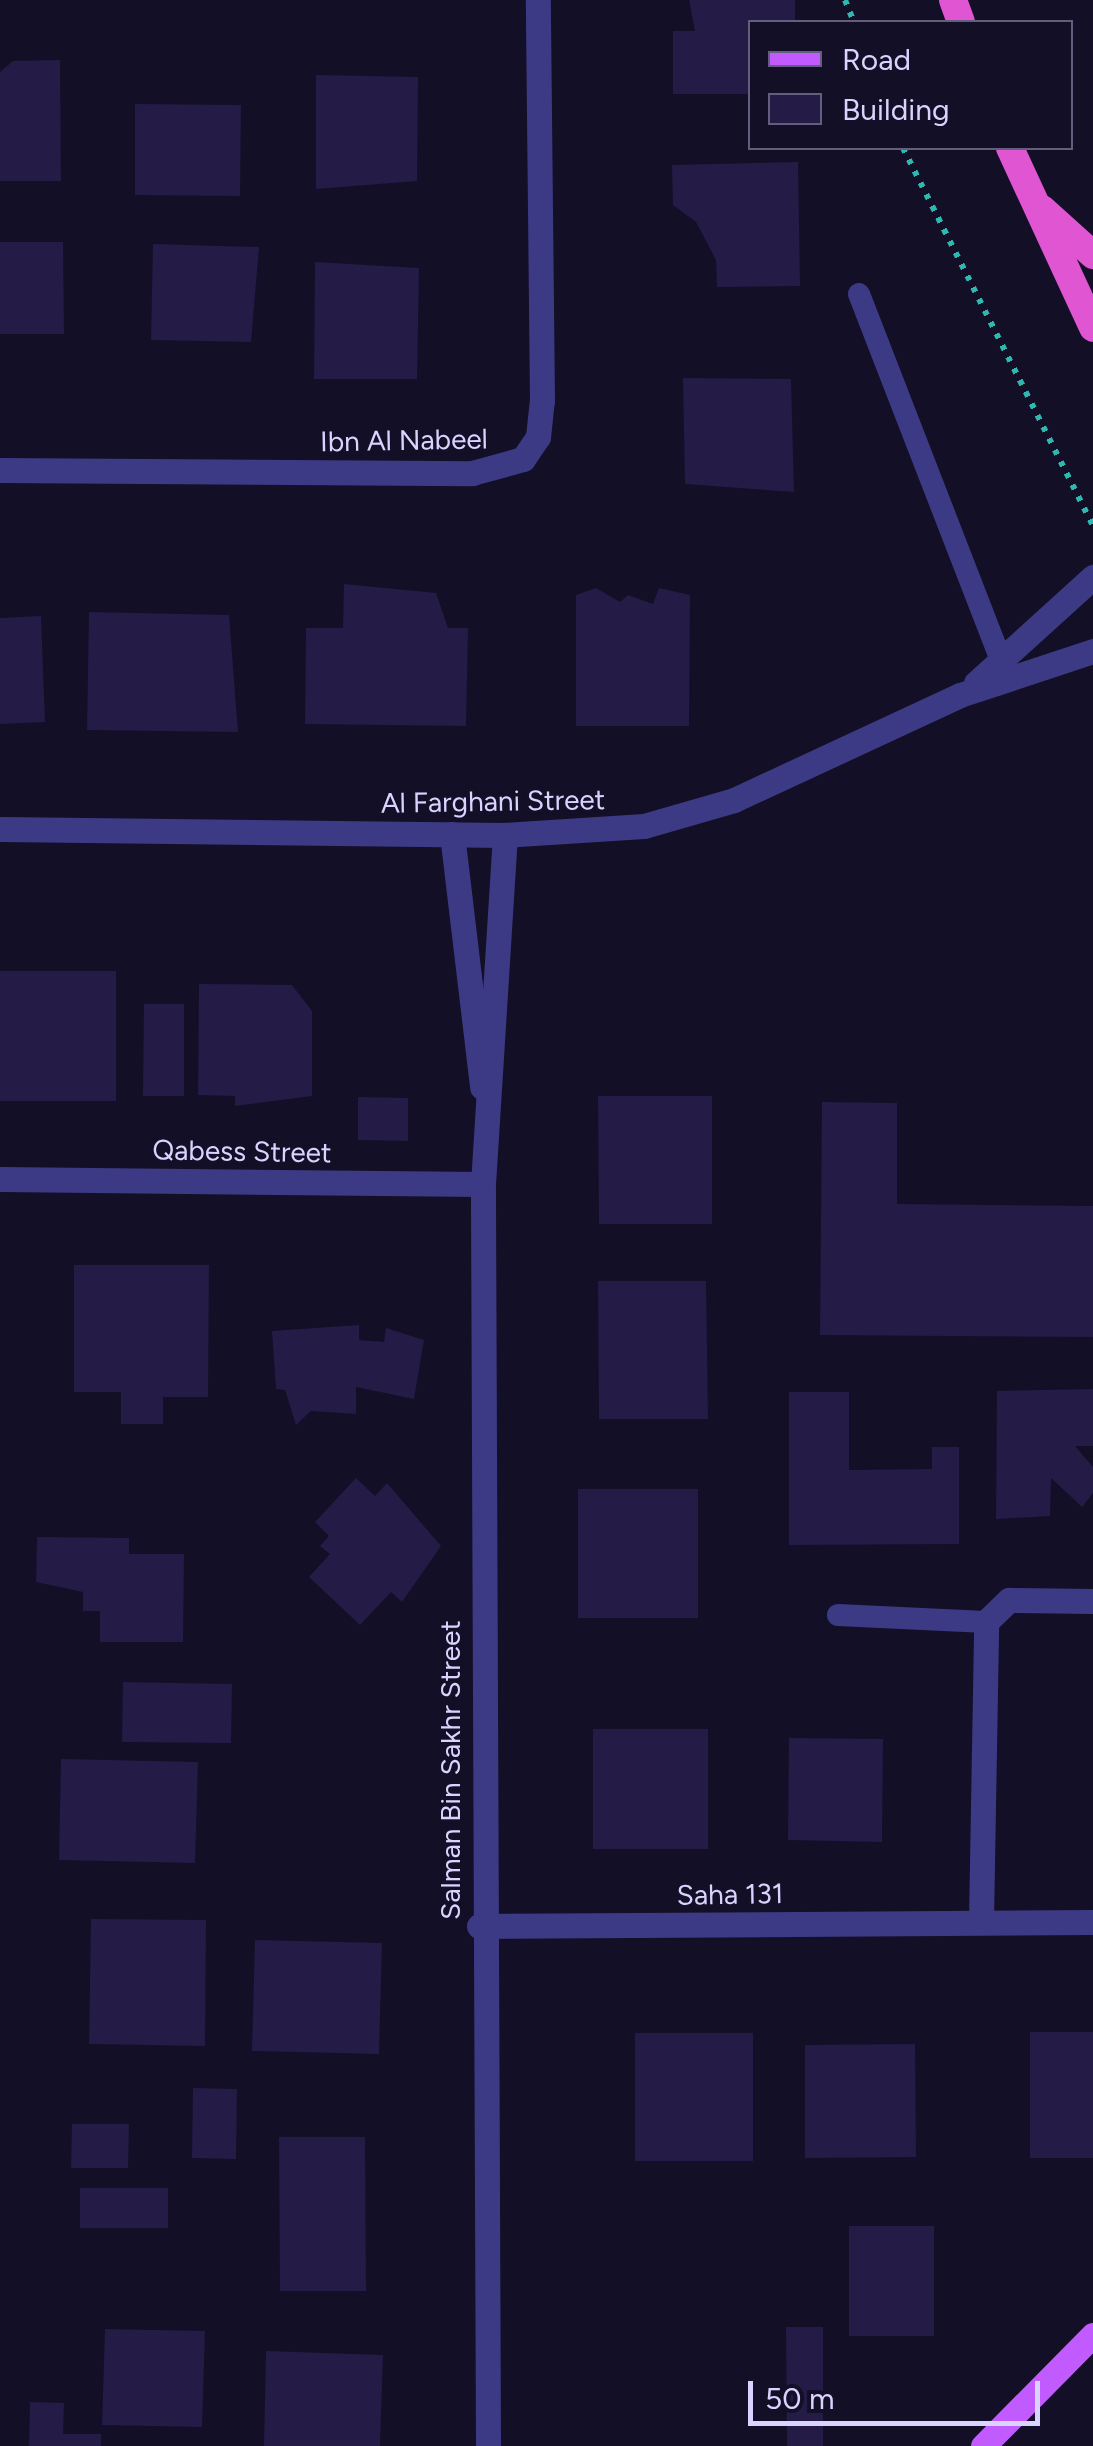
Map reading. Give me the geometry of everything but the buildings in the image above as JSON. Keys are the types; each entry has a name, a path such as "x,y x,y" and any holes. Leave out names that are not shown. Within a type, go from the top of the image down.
{"highway":[{"path":"1011,150 1093,328"},
{"path":"1030,198 1093,255"}],"main road":[{"path":"983,2446 1093,2335"}],"street":[{"name":"Ibn Al Nabeel","path":"0,470 472,473 523,459 538,437 542,400 538,0"},
{"name":"Al Farghani Street","path":"960,695 1002,662 1093,577"},
{"name":"Al Farghani Street","path":"0,828 504,835 690,815 790,778 960,695 1093,651"},
{"name":"Salman Bin Sakhr Street","path":"452,834 484,1094"},
{"name":"Salman Bin Sakhr Street","path":"488,2446 479,1926 482,1184 484,1094 504,835"},
{"name":"Qabess Street","path":"0,1179 482,1184"},
{"path":"981,1921 986,1622 1008,1600 1093,1601"},
{"name":"Saha 131","path":"479,1926 1093,1922"}],"lane":[{"path":"858,294 1002,662"},
{"path":"838,1615 986,1622"}],"path":[{"path":"903,150 1093,525"}]}
